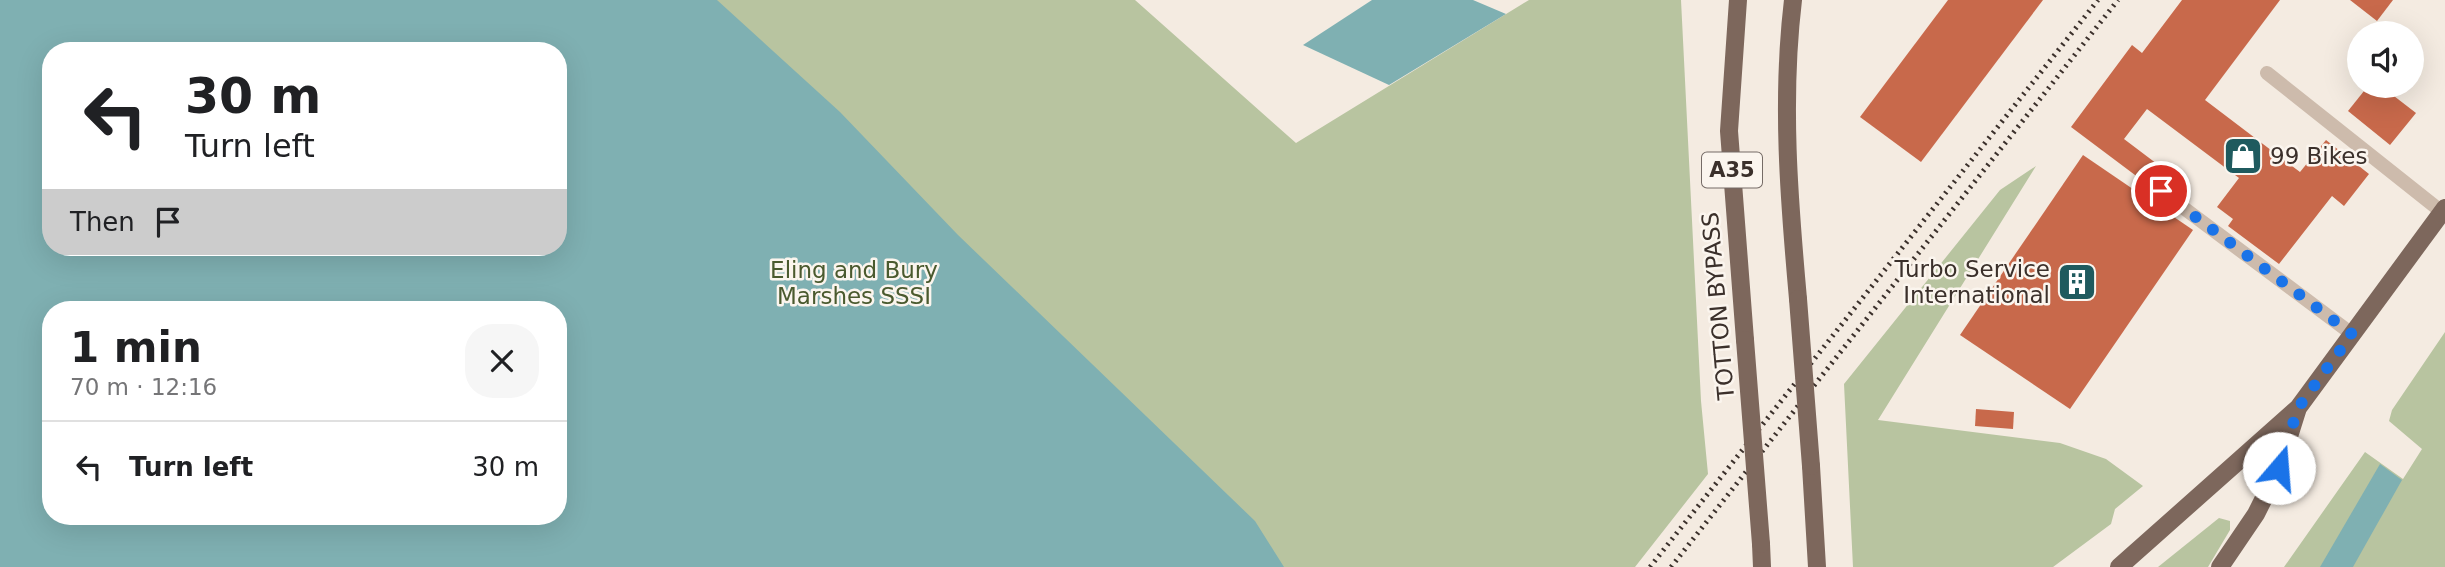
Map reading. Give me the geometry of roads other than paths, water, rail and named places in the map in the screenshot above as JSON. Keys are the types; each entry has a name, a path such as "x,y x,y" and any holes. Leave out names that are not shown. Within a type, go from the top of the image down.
{"main road":[{"name":"TOTTON BYPASS","path":"1738,0 1729,131 1762,567"},
{"name":"A35","path":"1793,0 1786,57 1788,187 1817,567"},
{"path":"2119,567 2298,408 2443,210"},
{"path":"2220,567 2256,514 2279,468 2298,408"}],"lane":[{"path":"2267,73 2443,210"},
{"path":"2161,191 2352,334"}],"water":[{"path":"0,0 717,0 840,112 958,235 1255,521 1284,567 0,567"},
{"path":"1372,0 1473,0 1506,14 1389,85 1303,45"},
{"path":"2380,464 2402,480 2353,567 2320,567"}],"railway":[{"path":"1650,567 2098,0"},
{"path":"1671,567 2118,0"}],"place":[{"name":"99 Bikes","path":"2243,156"},
{"name":"Turbo Service International","path":"2077,282"}],"park label":[{"name":"Eling and Bury Marshes SSSI","path":"854,283"}]}
